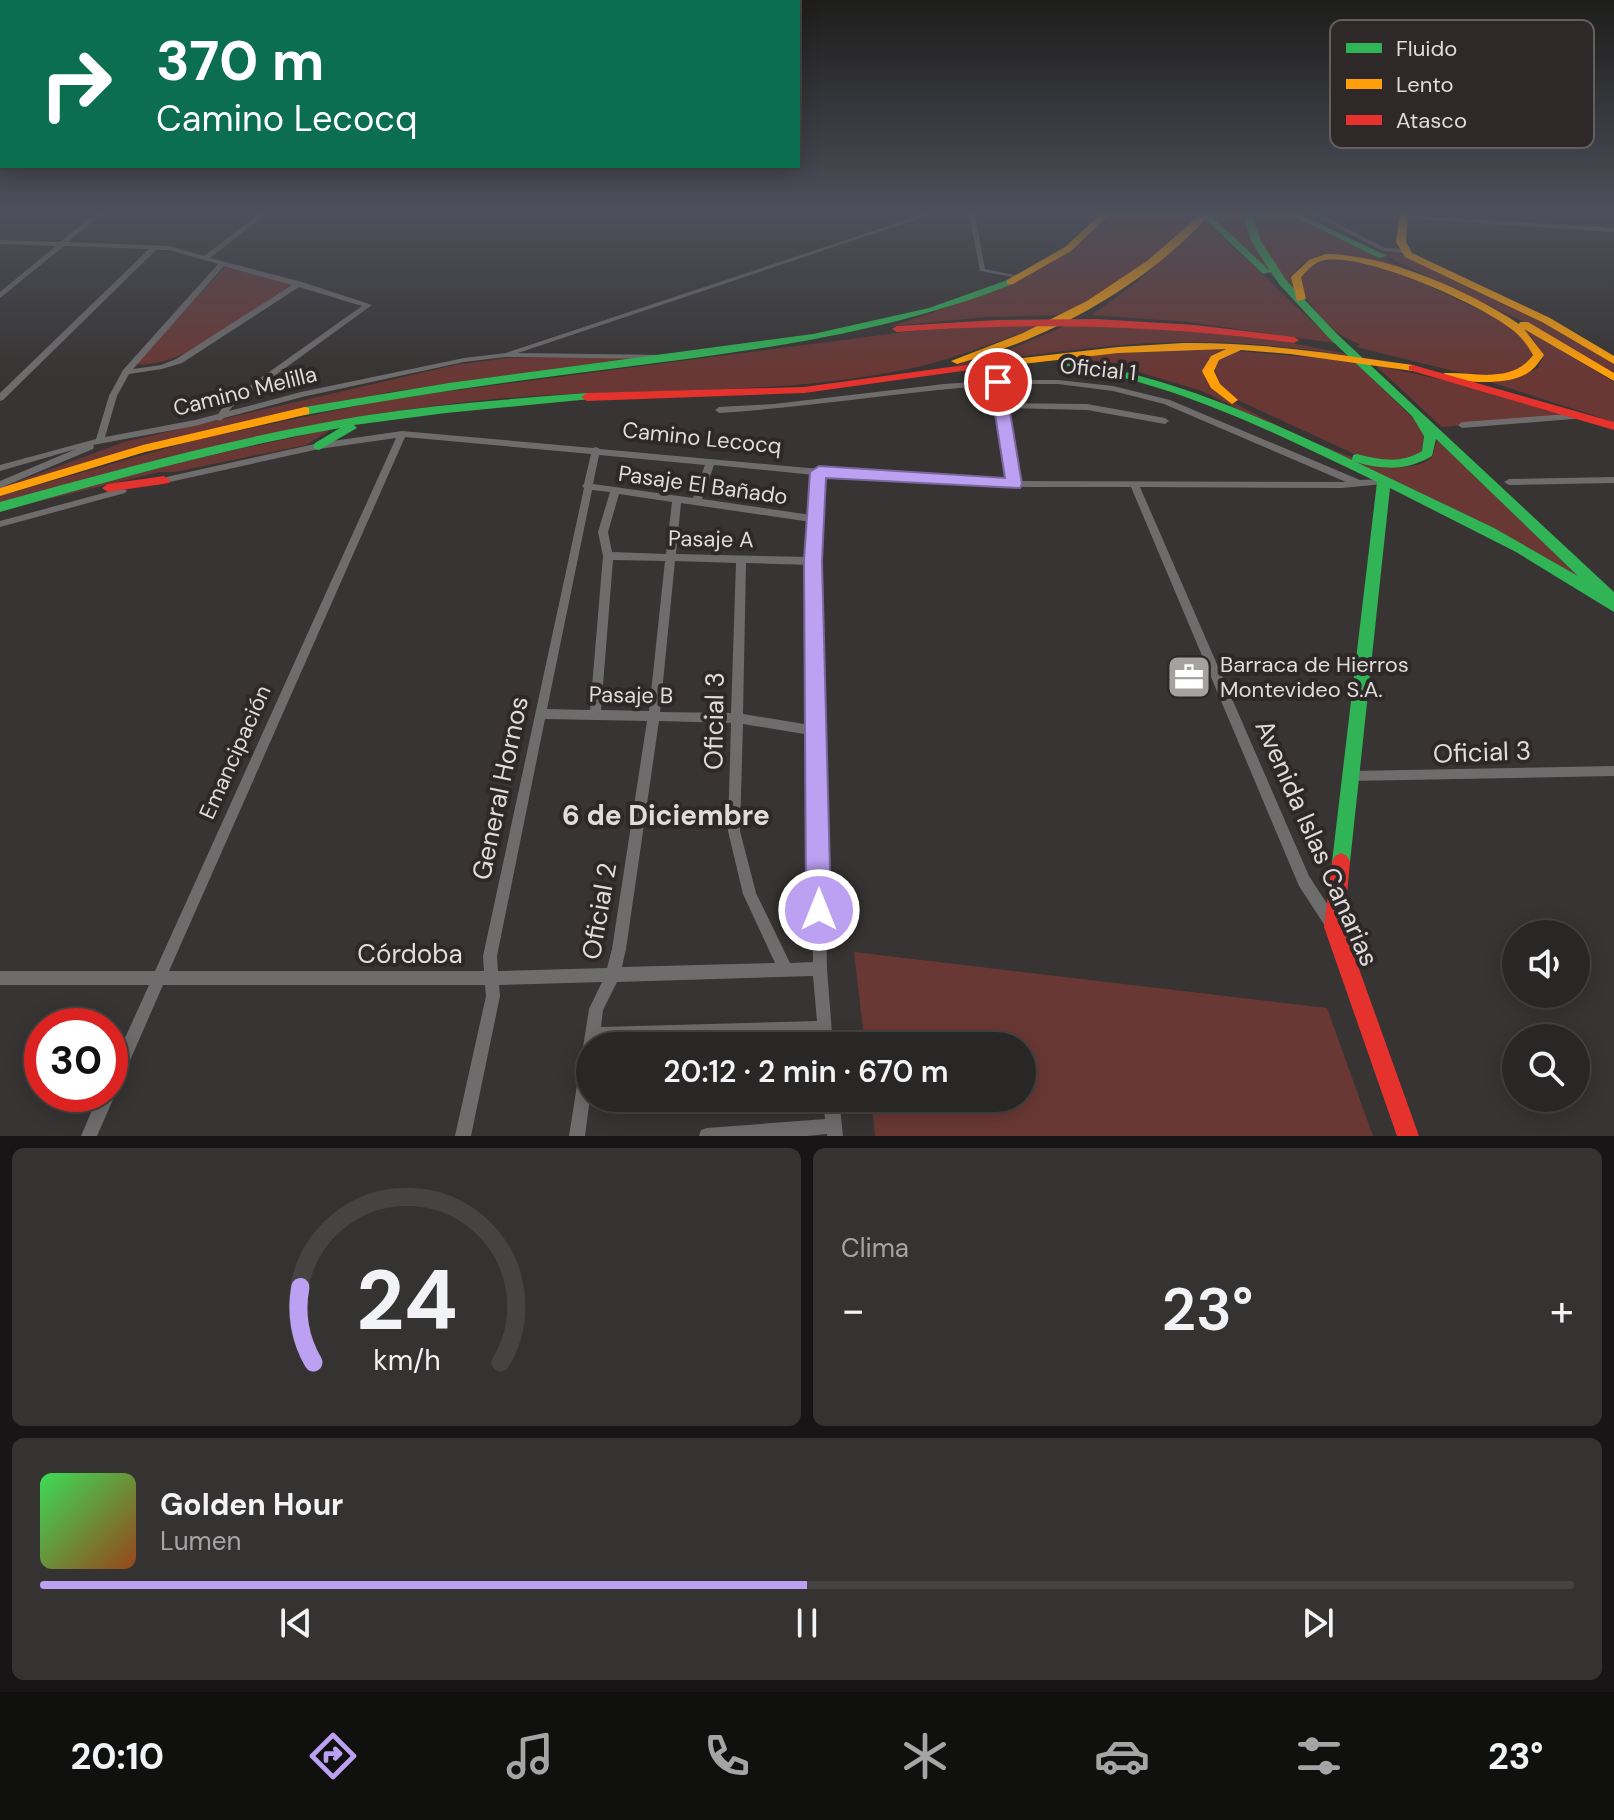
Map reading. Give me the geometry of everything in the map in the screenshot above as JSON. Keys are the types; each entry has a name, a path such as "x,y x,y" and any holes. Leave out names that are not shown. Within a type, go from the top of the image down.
{"main road":[{"path":"801,340 916,315 986,291 1034,267"},
{"path":"880,379 995,350 1048,328 1083,311 1147,267"},
{"path":"1262,267 1614,604"},
{"path":"1271,267 1309,312"},
{"path":"1303,267 1296,277 1298,293 1309,312"},
{"path":"1391,267 1504,319 1531,340 1539,355 1531,369 1518,375 1499,378 1456,373 1445,376"},
{"path":"1405,267 1515,319 1614,378"},
{"path":"1431,267 1546,320 1614,361"},
{"path":"0,492 165,444 318,408 390,395 801,340 989,320 1117,320 1202,327 1292,339 1397,360 1413,368"},
{"path":"1250,347 1225,352 1210,362 1207,374 1215,386 1238,403 1350,456 1389,465 1423,458 1431,449 1430,436 1416,414"},
{"path":"0,507 141,467 251,441 362,420 469,406 618,395 767,393 1125,348 1250,347 1413,368 1614,426"},
{"path":"1012,363 1083,364 1158,379 1205,396 1541,557 1614,604"},
{"path":"319,446 369,424 450,412 469,406"},
{"path":"0,514 129,483 164,480"},
{"path":"1334,927 1384,481"},
{"name":"Avenida Islas Canarias","path":"1334,927 1408,1136"}],"street":[{"path":"0,296 33,267"},
{"path":"0,398 134,267"},
{"path":"0,468 99,442 113,396 126,372 219,267"},
{"path":"220,418 230,404 366,308 367,304 238,267"},
{"name":"Camino Melilla","path":"505,355 767,267"},
{"path":"981,267 982,270 1017,277"},
{"path":"126,372 179,361 299,284"},
{"name":"Camino Melilla","path":"0,485 71,457 99,442 220,418 340,386 464,360 505,355 657,354 674,358"},
{"path":"998,382 1014,484"},
{"name":"Oficial 1","path":"719,410 770,408 998,382 1073,383 1149,395 1360,484"},
{"path":"1144,415 1149,395"},
{"path":"1001,405 1076,406 1144,415 1165,421"},
{"path":"1462,425 1582,416"},
{"name":"Camino Lecocq","path":"337,438 402,434 819,472 1014,484 1135,486 1360,484 1384,481"},
{"name":"Emancipación","path":"128,1047 402,434"},
{"path":"0,524 164,480 319,446"},
{"name":"General Hornos","path":"463,1136 493,996 490,956 596,450"},
{"path":"696,502 711,461"},
{"path":"819,472 813,519 813,561 820,969 824,1032"},
{"path":"1509,482 1614,480"},
{"name":"Pasaje El Bañado","path":"587,486 813,519"},
{"name":"Avenida Islas Canarias","path":"1135,486 1304,881 1334,927"},
{"path":"595,715 608,556 603,532 615,491"},
{"name":"Oficial 2","path":"592,1032 596,1009 613,974 654,715 677,499"},
{"name":"Pasaje A","path":"608,556 813,561"},
{"name":"Oficial 3","path":"741,559 735,718 737,846 757,913 786,970"},
{"name":"Pasaje B","path":"540,714 735,718 817,731"},
{"name":"Oficial 3","path":"1351,776 1614,771"},
{"name":"Córdoba","path":"0,978 492,978 820,969"},
{"path":"691,1032 824,1028"},
{"path":"89,1136 99,1112"},
{"name":"Oficial 2","path":"577,1136 580,1112"},
{"path":"707,1136 835,1131"}],"shaded area":[{"path":"225,267 293,285 196,348 155,363 136,362"},
{"path":"1038,267 1140,267 1123,281 1065,315 988,317 891,326 1008,282"},
{"path":"1154,267 1255,267 1335,343 1189,322 1091,315"},
{"path":"1263,267 1273,267 1283,286"},
{"path":"1276,267 1299,267 1295,271 1294,287"},
{"path":"1311,267 1381,267 1398,271 1500,320 1518,332 1532,353 1530,362 1507,375 1462,373 1356,347 1360,344 1342,335 1310,303 1299,285 1302,273"},
{"path":"1396,267 1494,311 1614,382 1614,422 1490,382 1516,379 1538,368 1543,357 1531,336"},
{"path":"1409,267 1428,267 1528,314 1614,364 1614,376 1526,323"},
{"path":"1042,322 1041,326 938,362 851,379 747,388 485,400 361,417 180,455 0,504 0,496 195,440 390,399 904,332"},
{"path":"1094,322 1271,339 1394,363 1272,346 1167,342 1106,346 954,366 1015,347 1065,326 1086,326"},
{"path":"1226,348 1207,360 1223,397 1328,448 1389,466 1414,466 1432,457 1437,440 1588,583 1202,391 1122,367 1056,358 1130,350"},
{"path":"1238,351 1354,361 1424,429 1422,454 1399,462 1361,457 1233,398 1223,392 1212,363"},
{"path":"649,357 389,392 0,488 124,442 455,365 507,358"},
{"path":"1375,365 1474,387 1562,412 1563,417 1442,427"},
{"path":"332,429 306,445 175,472 160,472 20,506 161,466"},
{"path":"854,952 1327,1008 1373,1136 875,1136 872,1112 1036,1112 1036,1032 863,1032"}],"traffic: fast":[{"path":"1261,267 1266,272"},
{"path":"1272,267 1282,282 1333,336 1416,414 1430,436 1428,453 1411,462 1384,464 1357,458"},
{"path":"305,411 449,387 813,337 932,310 1010,282"},
{"path":"1063,362 1102,368 1178,389 1251,418 1489,532 1553,567 1614,606"},
{"path":"0,507 180,458 316,428 418,412 587,397"},
{"path":"1420,417 1614,601"},
{"path":"319,446 337,433 351,428"},
{"path":"1341,862 1384,481"}],"traffic: slow":[{"path":"1010,282 1036,267"},
{"path":"957,361 1059,320 1145,267"},
{"path":"1301,299 1296,277 1306,267"},
{"path":"1384,267 1452,292 1500,317 1523,333 1539,355 1531,366 1509,377 1445,376"},
{"path":"1434,267 1546,320 1614,361"},
{"path":"1524,324 1614,378"},
{"path":"987,365 1118,350 1216,346 1290,351 1413,368"},
{"path":"1232,400 1215,386 1208,371 1215,358 1236,349"},
{"path":"0,492 143,449 305,411"}],"traffic: jam":[{"path":"897,329 997,323 1096,322 1195,328 1294,340"},
{"path":"587,397 804,390 987,365"},
{"path":"1413,368 1614,426"},
{"path":"108,488 164,480"},
{"path":"1341,862 1334,927 1408,1136"}],"place":[{"name":"Barraca de Hierros Montevideo S.A.","path":"1189,677"}],"district":[{"name":"6 de Diciembre","path":"666,815"}],"route":[{"path":"819,910 813,561 813,519 819,472 1014,484 998,382"}]}
